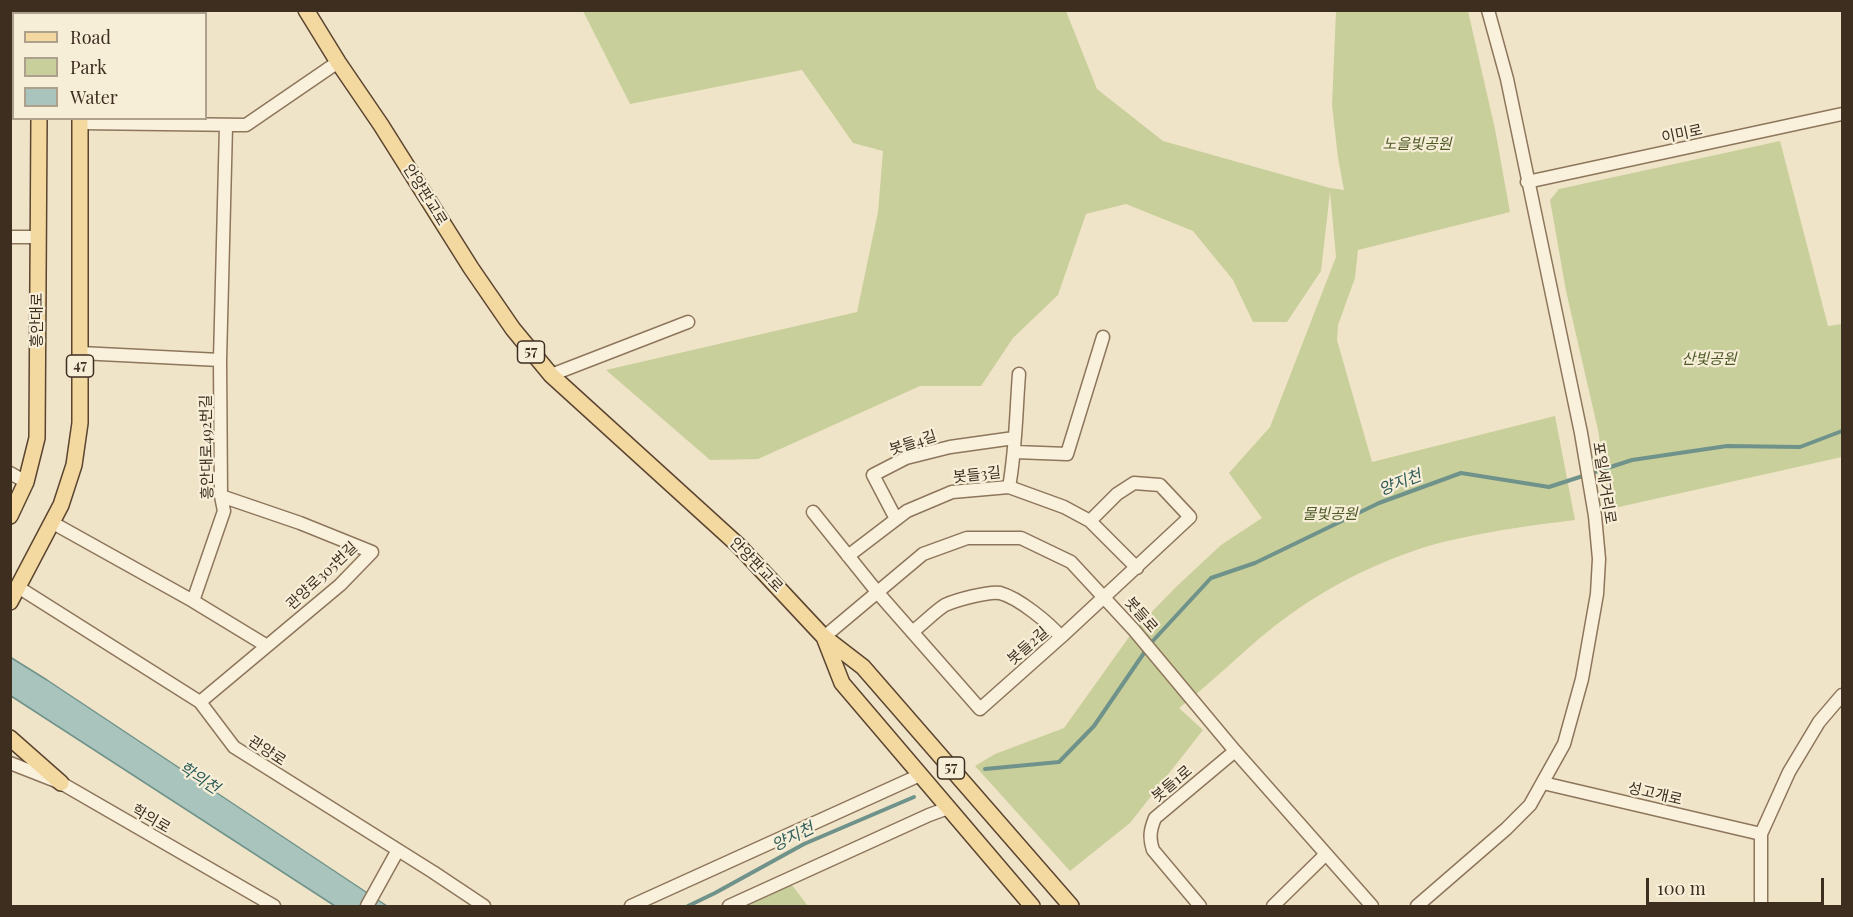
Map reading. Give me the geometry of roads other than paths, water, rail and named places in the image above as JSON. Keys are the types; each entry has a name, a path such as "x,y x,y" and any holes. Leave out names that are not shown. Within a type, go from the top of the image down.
{"main road":[{"name":"안양판교로","path":"306,10 477,276 513,329 551,375 738,545 824,637 863,667 1071,906"},
{"name":"흥안대로","path":"10,516 26,482 37,438 39,120"},
{"name":"47","path":"13,596 53,523 74,465 80,423 80,121"},
{"name":"안양판교로","path":"824,637 842,683 1032,906"},
{"path":"10,738 61,783"}],"street":[{"name":"포일세거리로","path":"1417,906 1506,829 1530,805 1543,783 1563,744 1582,680 1597,594 1599,559 1587,466 1507,79 1488,10"},
{"path":"80,121 226,126 246,124 338,62"},
{"name":"이미로","path":"1527,182 1842,114"},
{"name":"흥안대로492번길","path":"194,601 224,511 221,495 220,360 226,126"},
{"path":"10,237 37,237"},
{"path":"551,375 688,322"},
{"path":"1015,452 1067,454 1103,338"},
{"path":"80,353 220,360"},
{"path":"1009,487 1015,452 1019,374"},
{"name":"봇들4길","path":"896,519 873,475 906,458 950,447 1014,438"},
{"path":"10,472 26,482"},
{"name":"봇들2길","path":"813,512 878,593 980,709 1137,568 1190,517 1160,485 1134,483 1117,494 1090,521"},
{"name":"봇들3길","path":"848,556 907,511 952,492 1009,487 1064,507 1090,521 1137,568"},
{"name":"관양로305번길","path":"200,702 340,585 372,552 221,495"},
{"path":"53,523 194,601 267,646"},
{"name":"봇들로","path":"824,637 923,554 967,538 1021,538 1071,562 1105,596 1235,751 1372,906"},
{"path":"912,632 946,605 972,597 1000,593 1027,607 1061,637"},
{"name":"관양로","path":"13,596 200,702 234,747 484,906"},
{"path":"1761,906 1761,834 1789,772 1819,722 1842,695"},
{"name":"봇들1로","path":"1200,906 1153,850 1149,839 1155,818 1235,751"},
{"name":"학의로","path":"10,763 61,783 274,906"},
{"path":"631,906 920,775"},
{"name":"성고개로","path":"1543,783 1761,834"},
{"path":"729,906 948,808"},
{"path":"367,906 398,850"},
{"path":"1273,906 1325,855"}],"water":[{"name":"학의천","path":"10,657 387,906 335,906 11,696"}],"waterway":[{"name":"양지천","path":"1150,644 1211,578 1255,563 1379,503 1461,473 1549,487 1632,460 1727,446 1800,447 1842,431"},
{"name":"양지천","path":"985,769 1059,762 1094,726 1146,650"},
{"name":"양지천","path":"688,906 804,844 914,797"}],"park label":[{"name":"노을빛공원","path":"1417,144"},
{"name":"산빛공원","path":"1709,359"},
{"name":"물빛공원","path":"1330,514"}]}
